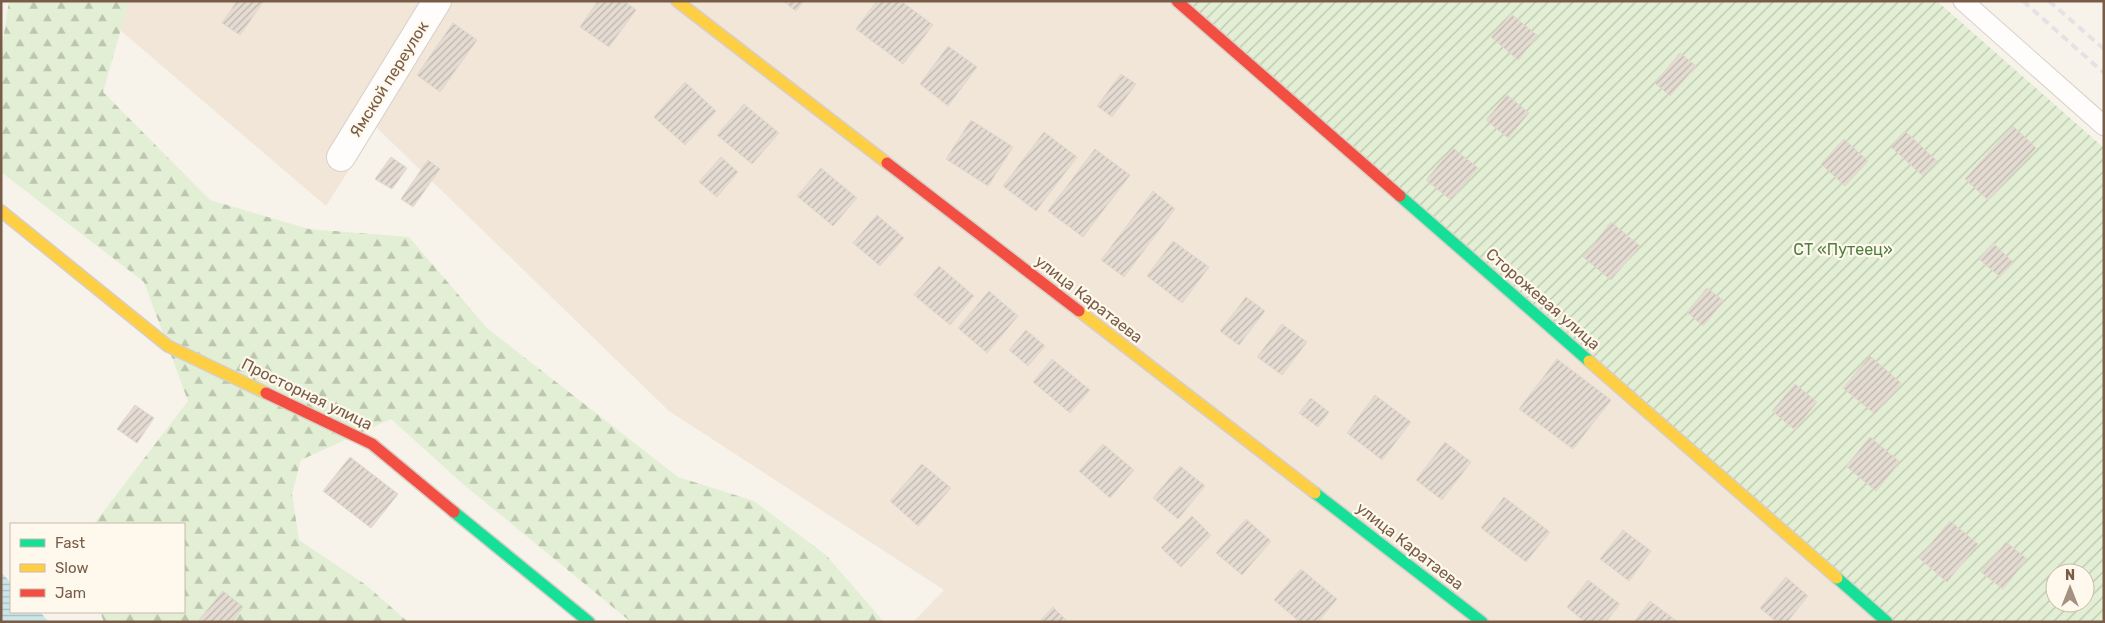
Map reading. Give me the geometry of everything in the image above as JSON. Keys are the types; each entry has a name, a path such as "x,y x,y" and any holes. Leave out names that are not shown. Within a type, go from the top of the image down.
{"street":[{"name":"Ямской переулок","path":"341,157 437,1"},
{"name":"улица Каратаева","path":"677,1 1482,622"},
{"name":"Сторожевая улица","path":"1177,1 1887,622"},
{"name":"Просторная улица","path":"1,211 168,346 372,444 589,622"}],"lane":[{"path":"1963,1 2104,126"}],"shaded area":[{"path":"86,1 1184,1 1894,622 913,622 944,590 669,411 376,127 326,206"}],"green space":[{"path":"9,1 129,1 103,92 210,200 309,229 409,237 487,328 678,477 754,501 826,555 884,622 631,622 463,484 391,419 301,460 292,494 299,540 366,585 408,622 104,622 100,613 185,613 185,523 95,523 188,401 144,282 1,172 1,54"},
{"name":"СТ «Путеец»","path":"1184,1 1937,1 2104,148 2104,622 1894,622"}],"water":[{"path":"1,572 10,582 10,613 41,613 49,622 1,622"}],"building":[{"path":"237,1 264,1 240,35 222,23"},
{"path":"598,1 624,1 636,10 609,47 580,27"},
{"path":"783,1 804,1 796,11"},
{"path":"877,1 901,1 933,25 903,64 856,29"},
{"path":"1511,14 1538,36 1518,60 1491,37"},
{"path":"453,23 477,40 440,92 417,75"},
{"path":"948,46 977,67 948,106 920,84"},
{"path":"1680,53 1696,66 1670,96 1655,83"},
{"path":"1121,74 1136,84 1112,117 1097,106"},
{"path":"685,82 716,111 685,145 654,117"},
{"path":"1507,95 1529,113 1508,138 1486,120"},
{"path":"744,104 779,133 752,164 717,135"},
{"path":"971,120 1013,147 988,186 946,159"},
{"path":"2013,126 2036,148 1988,200 1965,179"},
{"path":"1905,131 1937,161 1923,176 1891,147"},
{"path":"1044,132 1077,157 1036,211 1003,186"},
{"path":"1844,139 1868,161 1845,186 1821,164"},
{"path":"1453,148 1478,168 1451,200 1426,180"},
{"path":"1095,149 1130,175 1083,237 1048,211"},
{"path":"391,157 407,168 392,189 375,179"},
{"path":"721,157 738,172 717,197 699,182"},
{"path":"428,160 440,169 413,207 401,199"},
{"path":"821,168 857,198 833,226 797,196"},
{"path":"1153,191 1175,209 1124,277 1101,260"},
{"path":"877,215 904,238 880,266 853,243"},
{"path":"1611,222 1640,246 1611,280 1583,257"},
{"path":"1173,241 1209,267 1182,303 1147,276"},
{"path":"1993,243 2013,262 2000,277 1979,259"},
{"path":"939,266 974,296 950,325 914,295"},
{"path":"1707,288 1724,301 1703,326 1687,312"},
{"path":"989,291 1018,316 987,353 958,328"},
{"path":"1246,297 1265,311 1239,345 1220,331"},
{"path":"1282,324 1307,342 1282,375 1257,357"},
{"path":"1026,330 1045,346 1028,366 1009,350"},
{"path":"1870,356 1901,383 1875,414 1843,388"},
{"path":"1052,359 1090,390 1070,413 1033,382"},
{"path":"1557,359 1611,400 1573,449 1519,409"},
{"path":"1795,384 1817,402 1795,430 1772,411"},
{"path":"1375,395 1411,422 1382,460 1347,433"},
{"path":"1311,398 1329,412 1318,427 1299,413"},
{"path":"135,405 154,418 137,443 117,429"},
{"path":"1870,437 1900,462 1876,491 1846,466"},
{"path":"1445,442 1471,462 1442,500 1416,480"},
{"path":"1103,444 1134,470 1110,498 1079,471"},
{"path":"350,457 398,494 371,528 323,491"},
{"path":"922,464 951,488 918,526 890,501"},
{"path":"1180,466 1205,486 1178,519 1153,498"},
{"path":"1504,497 1550,532 1526,562 1481,528"},
{"path":"1192,516 1211,535 1181,567 1161,548"},
{"path":"1246,519 1271,541 1242,575 1216,553"},
{"path":"1950,521 1978,544 1947,582 1919,558"},
{"path":"1623,530 1651,551 1629,581 1600,559"},
{"path":"2006,542 2027,559 2003,589 1981,572"},
{"path":"1301,569 1337,599 1318,622 1300,622 1274,600"},
{"path":"1786,577 1808,596 1787,622 1777,622 1760,608"},
{"path":"1588,580 1620,604 1606,622 1585,622 1567,607"},
{"path":"223,591 243,607 232,622 201,622 199,620"},
{"path":"1650,601 1678,622 1634,622"},
{"path":"1053,607 1068,622 1039,622"}],"railway":[{"path":"2023,1 2104,73"},
{"path":"2049,1 2104,49"}],"traffic: fast":[{"path":"1400,196 1589,361"},
{"path":"1315,493 1482,622"},
{"path":"454,512 589,622"},
{"path":"1837,578 1887,622"}],"traffic: slow":[{"path":"677,1 887,163"},
{"path":"1,211 168,346 266,393"},
{"path":"1079,311 1315,493"},
{"path":"1589,361 1837,578"}],"traffic: jam":[{"path":"1177,1 1400,196"},
{"path":"887,163 1079,311"},
{"path":"266,393 372,444 454,512"}]}
